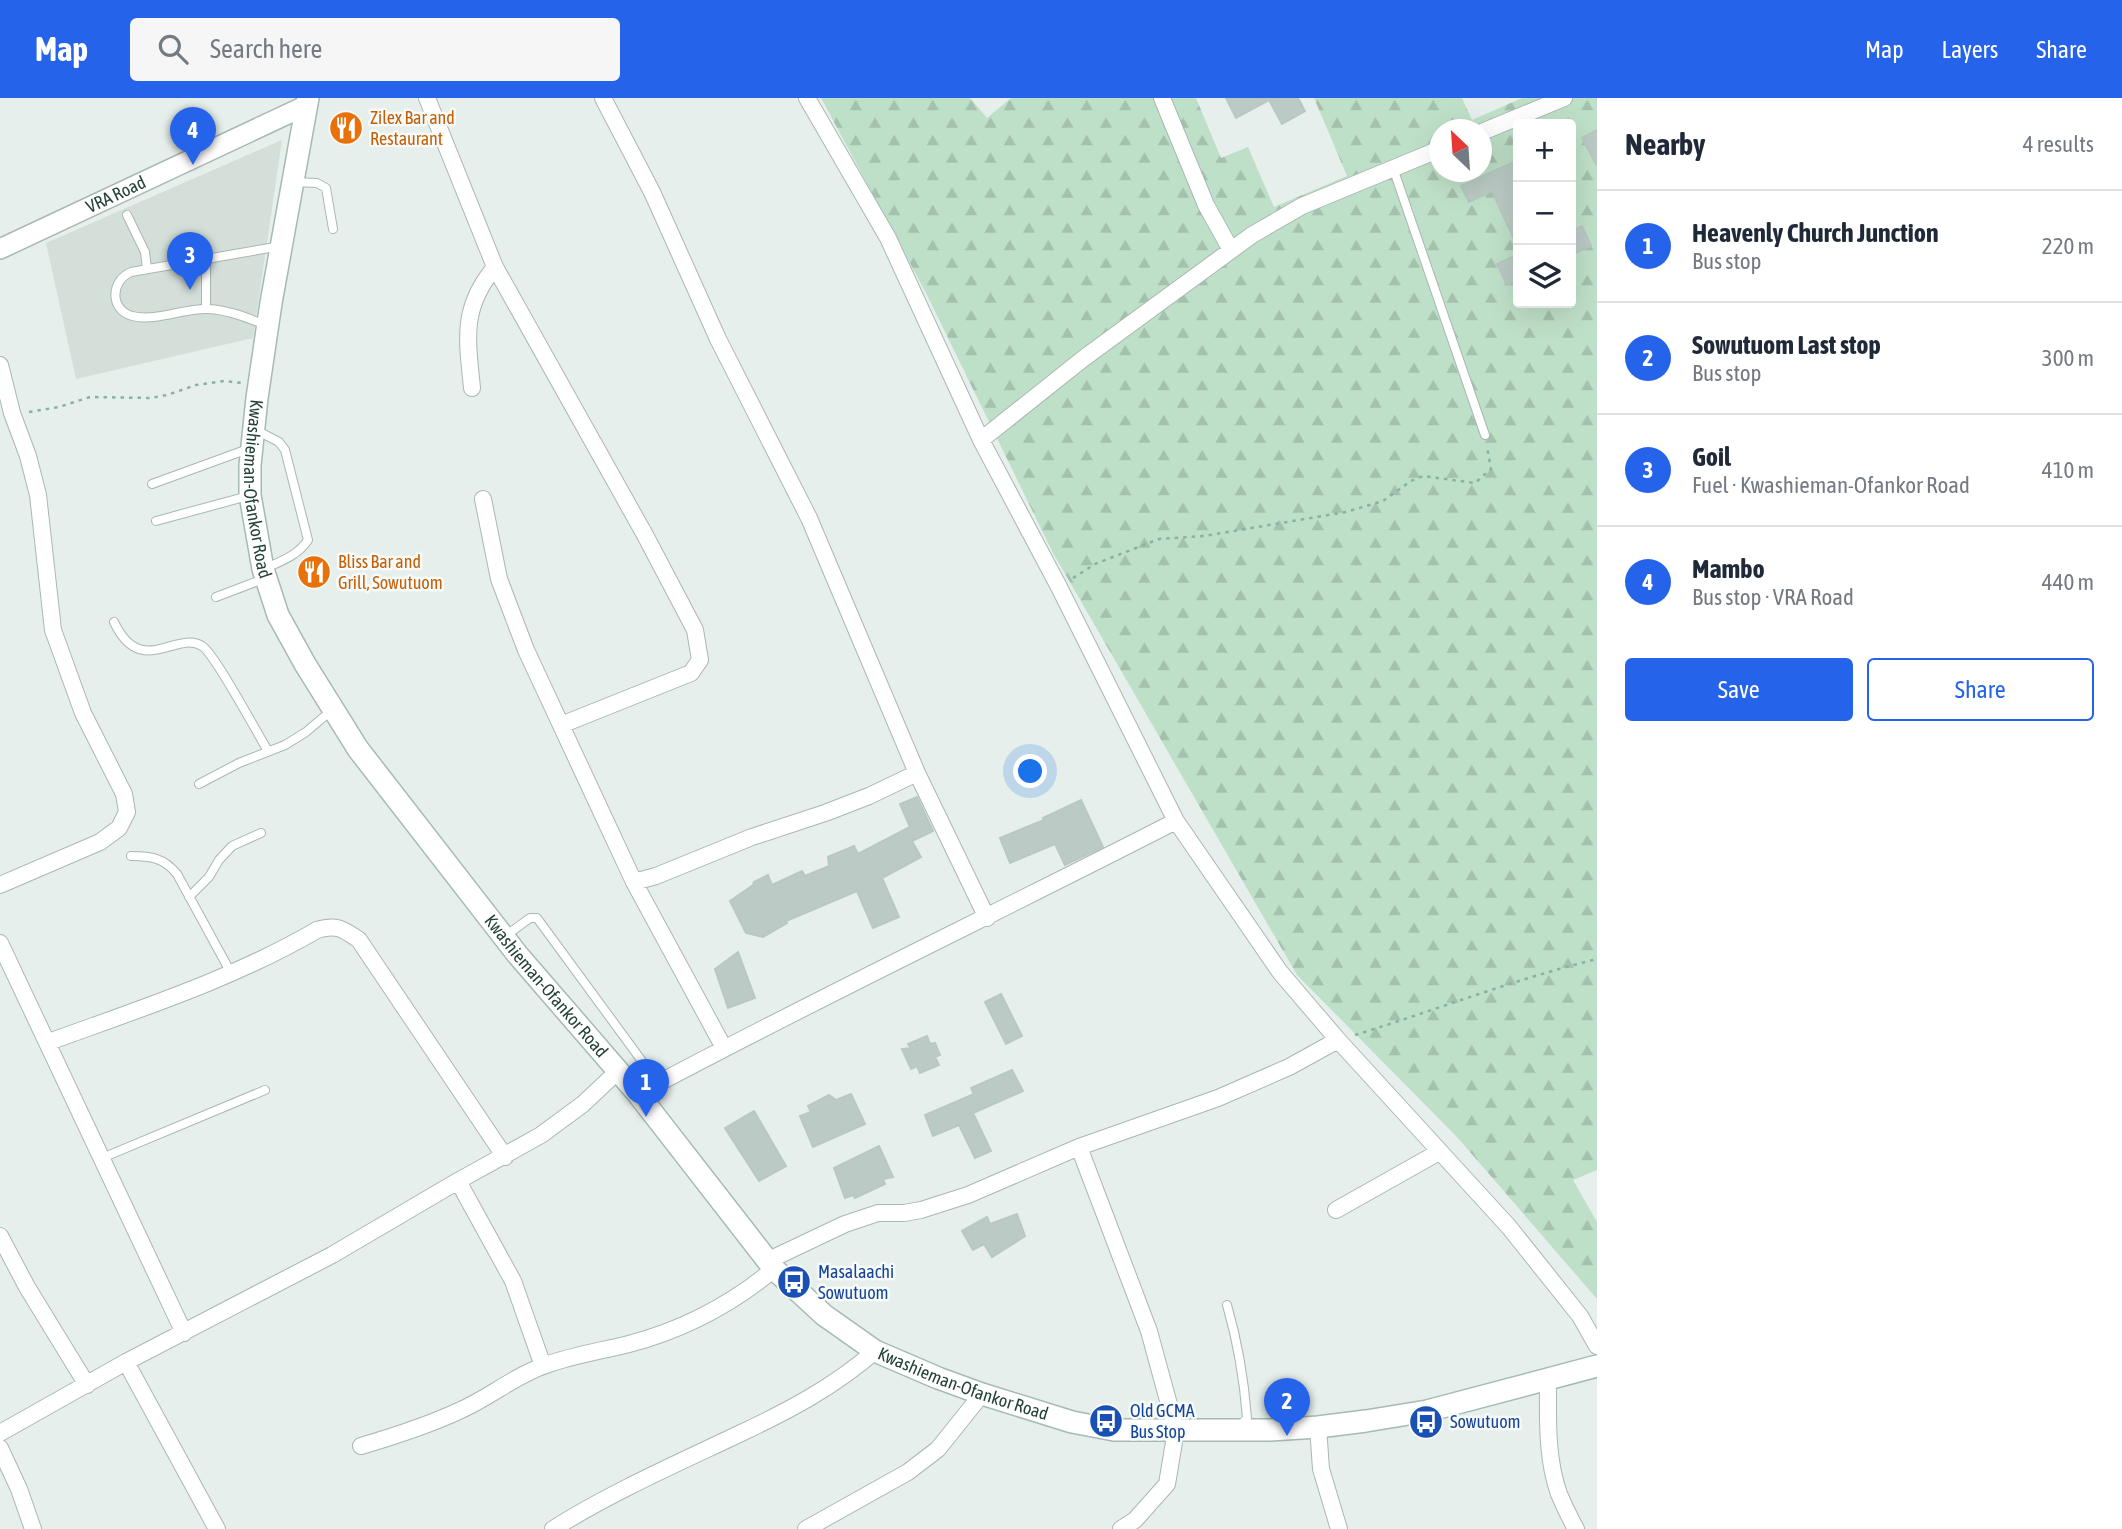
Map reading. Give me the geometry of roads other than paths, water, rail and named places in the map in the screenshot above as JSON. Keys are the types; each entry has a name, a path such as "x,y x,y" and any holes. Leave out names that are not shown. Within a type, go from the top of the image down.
{"main road":[{"name":"Kwashieman-Ofankor Road","path":"312,100 292,182 253,438 250,495 264,573 278,615 332,710 358,749 504,937 638,1094 771,1265 824,1315 875,1351 982,1394 1072,1422 1103,1428 1235,1430 1318,1427 1427,1411 1597,1366"}],"street":[{"path":"427,98 495,267 645,535 695,630 699,648 700,660 691,673 561,725"},
{"path":"603,98 652,192 718,339 809,519 917,773 987,918"},
{"path":"807,98 888,238 981,440 1059,587 1176,821 1280,972 1338,1040 1509,1227 1580,1316 1597,1346"},
{"path":"1162,98 1206,205 1231,250"},
{"path":"1492,128 1564,98"},
{"name":"VRA Road","path":"0,249 312,100"},
{"path":"981,440 1084,358 1252,235 1302,206 1429,153"},
{"path":"472,388 468,350 469,322 474,297 495,267"},
{"path":"0,365 38,495 53,630 83,713 124,794 127,812 120,828 100,842 0,885"},
{"path":"483,499 499,579 510,611 634,882 724,1048"},
{"path":"634,882 656,876 752,836 825,813 917,773"},
{"path":"638,1094 724,1048 1176,821"},
{"path":"48,1042 181,994 231,973 317,930 329,926 342,929 359,940 505,1157"},
{"path":"0,943 184,1333"},
{"path":"361,1446 394,1437 461,1410 543,1366 588,1352 629,1344 689,1324 735,1299 771,1265 845,1224 878,1213 922,1210 968,1195 1079,1147 1217,1098 1289,1067 1338,1040"},
{"path":"0,1433 126,1362 332,1255 458,1181 505,1157 583,1104 618,1071"},
{"path":"1079,1147 1149,1331 1176,1430 1167,1484 1135,1520 1121,1529"},
{"path":"1336,1210 1439,1152"},
{"path":"458,1181 513,1281 543,1366"},
{"path":"1,1242 88,1385"},
{"path":"553,1529 589,1506 787,1411 831,1386 875,1351"},
{"path":"126,1362 216,1529"},
{"path":"1548,1379 1550,1455 1559,1495 1576,1529"},
{"path":"806,1529 908,1472 937,1448 982,1394"},
{"path":"1318,1427 1321,1469 1339,1529"},
{"path":"0,1448 19,1489 33,1529"}],"lane":[{"path":"1393,168 1485,435"},
{"path":"292,182 317,183 326,188 333,229"},
{"path":"127,215 145,252 147,269"},
{"path":"268,326 238,314 206,309 140,317 124,312 117,303 115,289 118,281 131,272 281,246"},
{"path":"206,258 206,309"},
{"path":"152,484 253,438 279,442 285,450 309,540 292,556 216,597"},
{"path":"156,521 250,495"},
{"path":"114,622 127,642 145,649 159,651 194,643 202,646 214,660 268,751"},
{"path":"199,784 285,745 306,732 332,710"},
{"path":"189,897 209,877 232,846 261,833"},
{"path":"131,856 150,856 168,863 231,973"},
{"path":"504,937 530,918 537,918 647,1068"},
{"path":"102,1158 265,1090"},
{"path":"1227,1305 1239,1347 1247,1418 1235,1430"}],"place":[{"name":"Zilex Bar and Restaurant","path":"346,128"},
{"name":"Mambo","path":"193,165"},
{"name":"Goil","path":"190,290"},
{"name":"Bliss Bar and Grill, Sowutuom","path":"314,572"},
{"name":"Heavenly Church Junction","path":"646,1117"},
{"name":"Masalaachi Sowutuom","path":"794,1282"},
{"name":"Old GCMA Bus Stop","path":"1106,1421"},
{"name":"Sowutuom","path":"1426,1422"},
{"name":"Sowutuom Last stop","path":"1287,1436"}]}
